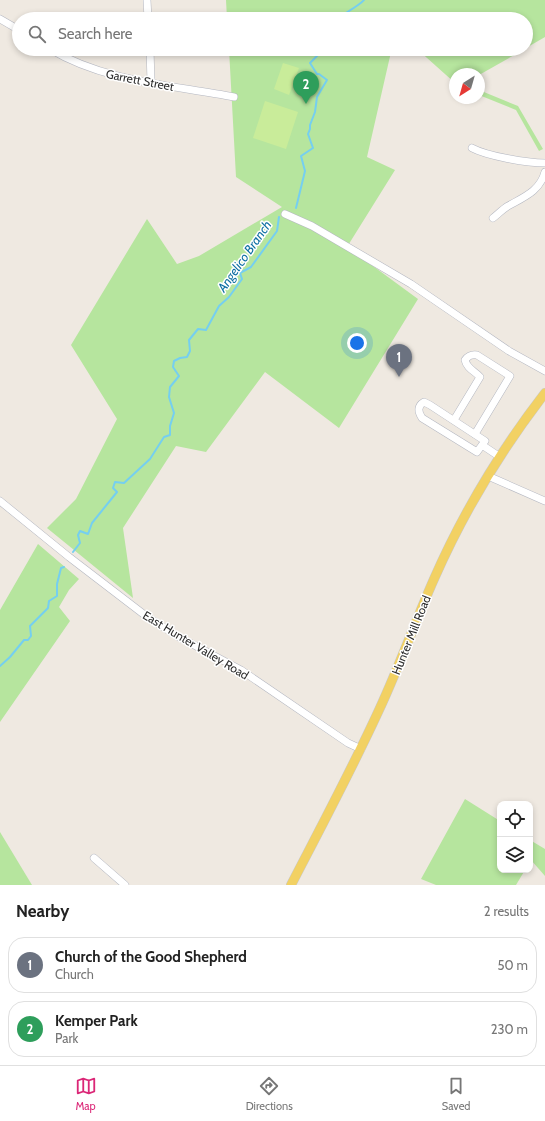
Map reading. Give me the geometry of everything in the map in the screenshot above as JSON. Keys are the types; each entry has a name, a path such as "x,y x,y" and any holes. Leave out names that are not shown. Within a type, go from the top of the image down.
{"main road":[{"name":"Hunter Mill Road","path":"291,885 392,682 443,560 488,476 526,418 545,393"}],"street":[{"path":"147,0 148,12"},
{"path":"0,19 12,26"},
{"name":"Garrett Street","path":"63,56 91,69 127,78 234,97"},
{"path":"150,56 150,82"},
{"path":"472,148 486,154 536,163 545,163"},
{"path":"493,218 535,190 540,184 545,172"},
{"path":"285,214 312,226 425,292 509,351 545,371"},
{"path":"454,420 480,377 470,369 465,360 468,356 473,354 477,355 510,376 475,434"},
{"path":"424,402 454,420 485,441 477,452 422,418 418,413 418,408 420,404 424,402"},
{"path":"482,445 500,457"},
{"path":"488,476 545,501"},
{"name":"East Hunter Valley Road","path":"0,501 69,557 146,616 177,636 242,670 348,743 360,749"},
{"path":"94,858 125,885"}],"green space":[{"path":"226,0 545,0 545,37 533,44 533,12 227,12"},
{"path":"229,56 390,56 367,157 395,170 347,247 418,299 339,428 265,372 206,452 176,446 123,528 133,598 47,528 76,499 117,419 71,345 147,219 177,264 199,256 282,207 236,177"},
{"path":"425,56 513,56 485,72 485,68 449,68 449,78"},
{"path":"283,63 299,68 289,95 274,89"},
{"path":"485,92 518,106 543,149 539,151 516,110 485,97"},
{"path":"265,101 298,112 286,149 253,138"},
{"path":"38,544 79,579 69,590 59,607 70,621 0,722 0,610"},
{"path":"465,799 497,819 497,873 523,873 516,885 436,885 421,879"},
{"path":"0,832 32,885 0,885"},
{"path":"533,842 545,849 545,876 533,862"}],"waterway":[{"name":"Angelico Branch","path":"347,12 364,0"},
{"name":"Angelico Branch","path":"296,208 305,171 301,156 313,148 308,134 315,112 317,97 327,80 317,74 310,63 317,56"},
{"name":"Angelico Branch","path":"73,552 80,543 78,535 80,531 88,534 92,523 117,492 113,488 115,482 124,483 150,459 164,437 170,435 170,426 174,413 169,397 170,387 179,376 173,367 174,361 187,357 190,351 189,340 198,329 206,330 219,306 229,297 242,279 240,273 251,267 277,231 279,217"},
{"name":"Angelico Branch","path":"0,666 10,657 24,640 28,640 31,636 30,626 48,608 49,601 57,596 57,584 61,568 64,567"}],"place":[{"name":"Kemper Park","path":"306,104"},
{"name":"Church of the Good Shepherd","path":"399,377"}]}
